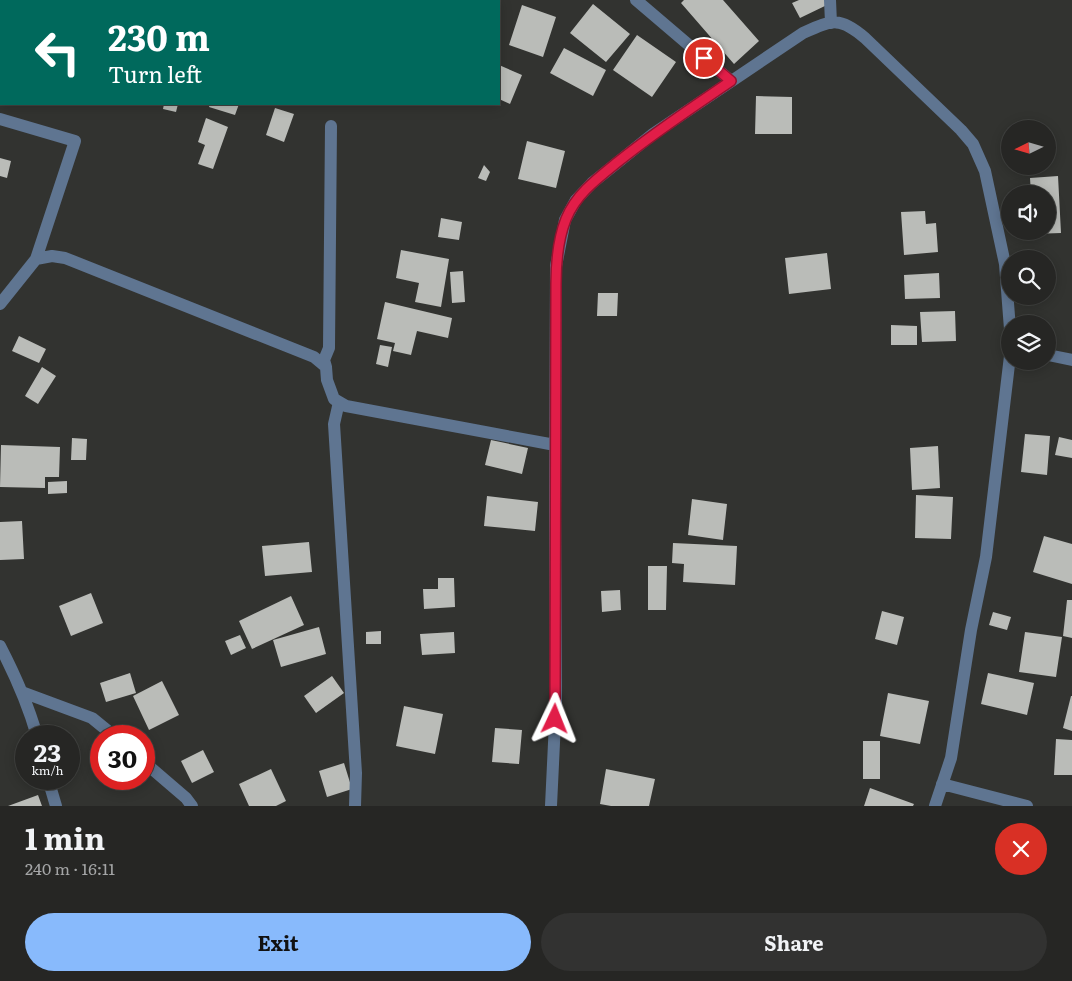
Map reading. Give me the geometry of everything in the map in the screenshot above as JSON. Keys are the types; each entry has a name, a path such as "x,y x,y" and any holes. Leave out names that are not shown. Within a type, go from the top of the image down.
{"street":[{"path":"636,0 731,81"},
{"path":"830,0 830,23"},
{"path":"551,806 556,701 556,266 565,220 576,200 592,183 652,134 803,33 830,23 844,23 851,26 973,144 985,171 1000,234 1005,264 1009,315"},
{"path":"0,119 75,141 36,259 0,304"},
{"path":"331,126 329,348 324,360 327,380 334,399 346,406 555,445"},
{"path":"36,259 52,256 65,258 314,357 326,367"},
{"path":"1056,357 1072,360"},
{"path":"935,806 951,758 971,630 986,557 1008,370"},
{"path":"339,402 334,424 356,773 355,806"},
{"path":"0,646 6,668 22,692 33,725"},
{"path":"22,692 92,718 101,725"},
{"path":"155,771 186,798 192,806"},
{"path":"942,784 1027,806"},
{"path":"51,790 56,806"}],"building":[{"path":"684,0 723,0 759,41 734,64 681,3"},
{"path":"799,0 827,0 829,4 800,18 792,3"},
{"path":"593,4 630,34 606,62 570,33"},
{"path":"522,5 556,17 543,57 509,45"},
{"path":"637,35 676,62 652,97 613,70"},
{"path":"564,48 606,70 593,96 550,73"},
{"path":"500,65 522,75 510,104 500,99"},
{"path":"756,96 792,97 792,134 755,134"},
{"path":"164,105 178,105 176,112 163,109"},
{"path":"210,105 239,105 235,115 209,107"},
{"path":"275,108 294,114 284,142 266,135"},
{"path":"206,118 228,127 213,169 198,164 205,145 198,142"},
{"path":"527,141 565,151 556,188 518,179"},
{"path":"0,158 11,161 7,178 0,176"},
{"path":"484,165 490,172 486,181 478,178"},
{"path":"1058,176 1061,233 1056,233 1056,185 1030,185 1030,178"},
{"path":"925,211 926,224 936,223 938,252 904,255 901,212"},
{"path":"441,218 462,222 459,240 438,237"},
{"path":"401,250 449,259 441,307 415,302 419,283 396,278"},
{"path":"827,253 831,289 789,294 785,258"},
{"path":"463,271 465,302 452,303 450,272"},
{"path":"939,273 940,298 905,299 904,275"},
{"path":"598,293 618,293 617,316 597,316"},
{"path":"385,302 452,318 448,338 417,331 411,355 393,351 395,343 377,339"},
{"path":"955,311 956,341 922,342 920,312"},
{"path":"891,325 917,326 917,345 891,345"},
{"path":"19,336 46,349 39,363 12,351"},
{"path":"380,345 392,347 388,367 376,364"},
{"path":"42,367 56,376 38,404 25,396"},
{"path":"1025,434 1050,436 1047,475 1021,472"},
{"path":"1059,437 1072,440 1072,458 1055,455"},
{"path":"72,438 87,439 86,460 71,460"},
{"path":"491,440 528,448 522,474 485,465"},
{"path":"1,445 60,447 59,477 45,477 45,488 0,487"},
{"path":"938,446 940,488 912,490 910,448"},
{"path":"67,481 67,493 48,494 48,482"},
{"path":"916,495 953,497 951,539 915,538"},
{"path":"487,496 538,502 535,531 484,526"},
{"path":"692,499 727,504 723,540 688,535"},
{"path":"22,521 24,559 0,560 0,522"},
{"path":"1044,536 1072,544 1072,584 1033,572"},
{"path":"309,542 312,572 265,576 262,546"},
{"path":"673,543 737,546 735,585 683,582 684,564 672,563"},
{"path":"648,566 667,566 666,610 648,610"},
{"path":"438,578 454,578 455,607 424,609 423,589 438,589"},
{"path":"620,590 621,610 602,612 601,591"},
{"path":"91,593 103,623 71,636 59,606"},
{"path":"291,596 304,625 252,649 239,621"},
{"path":"1067,600 1072,600 1072,638 1063,636"},
{"path":"882,611 904,617 897,645 875,639"},
{"path":"993,612 1011,617 1007,630 989,625"},
{"path":"319,627 326,654 281,667 273,640"},
{"path":"381,631 381,644 366,644 366,632"},
{"path":"454,632 455,653 422,655 420,634"},
{"path":"1025,632 1062,637 1056,677 1019,672"},
{"path":"240,635 246,648 231,655 225,641"},
{"path":"130,673 136,693 106,702 100,683"},
{"path":"988,673 1034,683 1027,715 981,704"},
{"path":"332,676 344,693 316,713 304,696"},
{"path":"162,681 179,715 155,727 155,725 147,725 133,696"},
{"path":"888,693 929,701 920,744 880,736"},
{"path":"1072,696 1072,731 1063,728"},
{"path":"404,706 443,714 435,754 396,746"},
{"path":"495,728 522,730 519,764 492,762"},
{"path":"1056,739 1072,740 1072,775 1054,775"},
{"path":"863,741 880,741 880,779 863,779"},
{"path":"203,750 214,772 192,783 181,761"},
{"path":"344,763 352,789 327,797 319,771"},
{"path":"271,769 286,801 276,806 249,806 239,784"},
{"path":"606,769 655,779 649,806 611,806 600,804"},
{"path":"870,788 914,804 913,806 864,806"},
{"path":"38,795 42,806 8,806"}],"route":[{"path":"555,719 556,266 560,242 565,220 576,200 592,183 652,134 731,81 704,58"}]}
